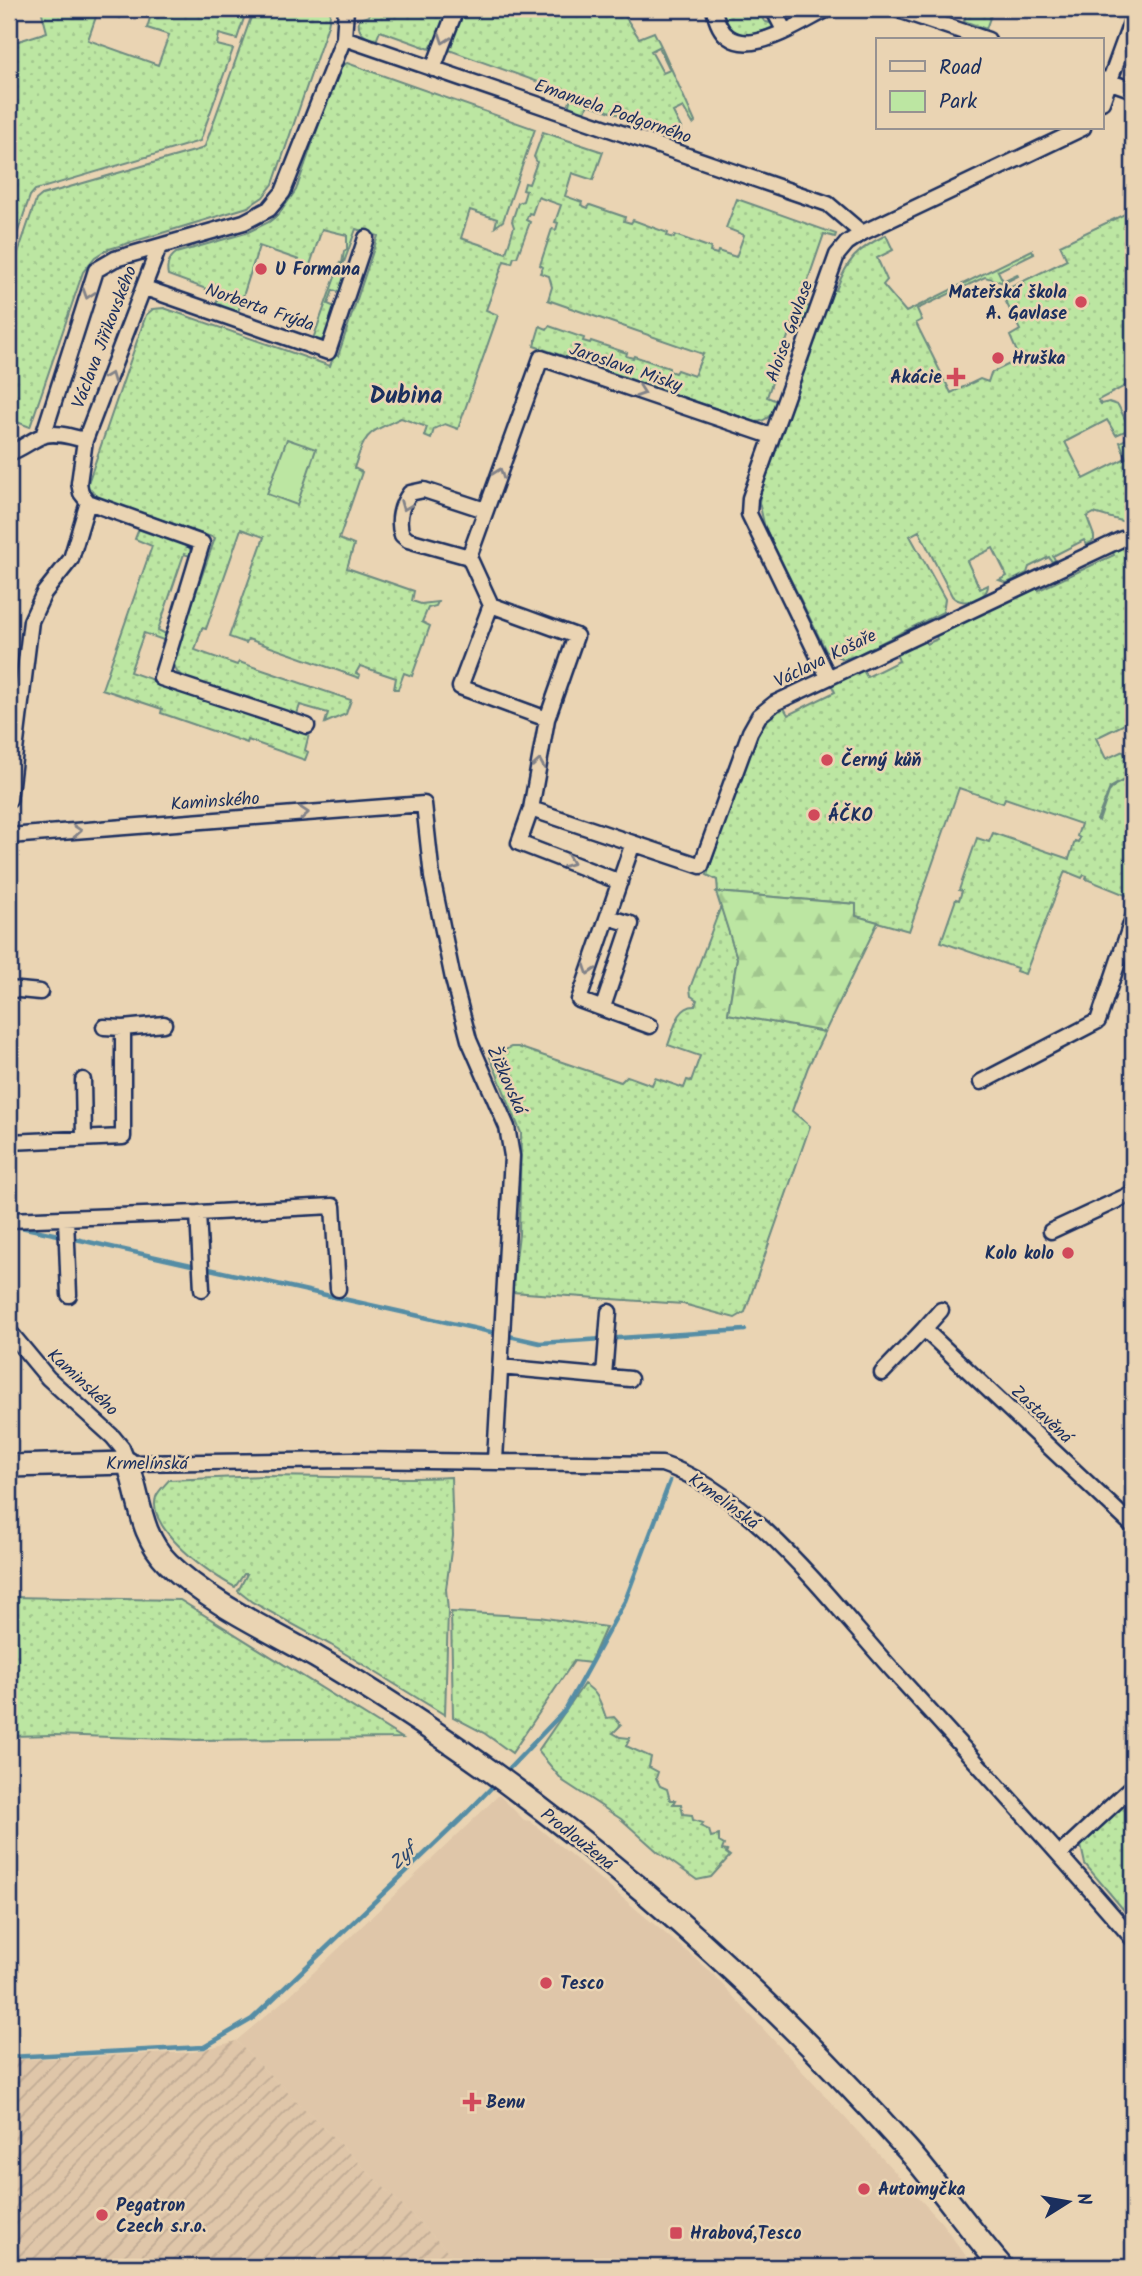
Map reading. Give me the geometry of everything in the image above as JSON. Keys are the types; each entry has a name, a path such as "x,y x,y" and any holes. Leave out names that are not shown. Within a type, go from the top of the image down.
{"main road":[{"name":"Krmelínská","path":"9,1466 128,1463"},
{"name":"Prodloužená","path":"128,1463 144,1527 158,1552 188,1581 404,1711 517,1791 656,1902 722,1960 786,2022 907,2150 1002,2267"}],"street":[{"name":"Václava Jiřikovského","path":"43,436 96,270 115,259 244,222 270,209 283,192 344,38 346,9"},
{"path":"433,69 456,9"},
{"path":"714,9 717,25 732,41 756,44 828,9"},
{"path":"773,9 784,30"},
{"path":"896,9 982,38"},
{"path":"1133,17 1106,81 1133,90"},
{"name":"Emanuela Podgorného","path":"344,38 828,204 862,233"},
{"name":"Aloise Gavlase","path":"828,677 749,514 750,498 771,436 837,255 847,243 862,233 1079,130"},
{"name":"Norberta Frýda","path":"145,288 328,352 366,238"},
{"name":"Václava Jiřikovského","path":"88,502 81,493 79,483 85,440 159,247"},
{"name":"Jaroslava Misky","path":"469,557 541,358 771,436"},
{"path":"9,453 43,436 60,434 85,440"},
{"path":"485,510 425,490 410,493 399,519 401,535 408,540 469,557 491,605 460,687 547,719"},
{"path":"9,800 15,698 34,611 44,593 71,559 88,502 202,543 161,678 307,726"},
{"name":"Václava Košaře","path":"531,809 701,866 750,733 759,716 775,704 828,677 1122,539"},
{"path":"491,605 576,636 547,719 531,809 519,843 620,882"},
{"name":"Kaminského","path":"9,836 424,804"},
{"name":"Žižkovská","path":"424,804 432,877 468,1041 507,1126 512,1156 495,1460"},
{"path":"633,843 579,1000 650,1026"},
{"path":"603,1007 631,924 608,917"},
{"path":"981,1082 1098,1021 1133,918"},
{"path":"9,989 40,992"},
{"path":"104,1027 164,1024"},
{"path":"9,1142 123,1137 122,1028"},
{"path":"83,1080 84,1138"},
{"path":"1051,1231 1133,1193"},
{"path":"9,1220 333,1206 338,1289"},
{"path":"198,1213 202,1289"},
{"path":"66,1218 69,1295"},
{"path":"882,1373 941,1310"},
{"path":"604,1376 609,1312"},
{"name":"Zastavěná","path":"924,1329 1133,1527"},
{"name":"Kaminského","path":"9,1331 48,1378 113,1437 122,1448 128,1463"},
{"path":"500,1367 631,1379"},
{"name":"Krmelínská","path":"128,1463 495,1460 662,1464 686,1472 753,1519 805,1572 1133,1938"},
{"path":"1060,1854 1133,1786"}],"shaded area":[{"path":"499,1795 524,1820 530,1821 708,1969 941,2222 974,2267 464,2267 236,2041 289,1996"},
{"path":"236,2041 464,2267 9,2267 9,2060 194,2052"}],"green space":[{"path":"41,9 123,9 120,18 98,11 88,40 158,65 169,35 147,28 150,18 141,14 143,9 247,9 237,39 219,34 217,45 233,49 200,141 35,190 30,196 9,258 9,44 47,32"},
{"path":"254,9 331,9 328,25 273,184 263,197 248,207 106,250 95,257 83,272 30,427 9,419 9,279 36,200 42,195 205,146"},
{"path":"367,9 449,9 436,46 432,45 430,49 380,31 376,41 365,36 360,31 359,19 369,16"},
{"path":"463,9 496,9 499,14 511,9 624,9 626,11 623,13 639,38 654,32 661,46 651,51 663,73 670,70 660,49 662,48 695,122 693,124 683,107 673,112 681,128 680,136 588,104 584,114 568,108 572,94 446,49"},
{"path":"721,9 758,9 764,21 769,23 772,14 777,25 758,34 736,33"},
{"path":"960,9 993,9 986,29 964,21 967,11"},
{"path":"347,63 535,129 503,221 495,227 497,219 470,210 461,238 506,253 514,227 512,221 518,203 523,201 525,183 529,184 537,162 534,157 543,132 603,152 593,180 572,173 565,196 582,202 581,205 588,208 590,205 625,217 624,221 631,223 633,220 668,233 667,236 674,238 675,235 711,248 710,252 717,254 718,251 736,257 744,235 726,228 737,199 836,234 835,237 824,234 800,303 810,307 803,325 793,322 767,397 777,401 774,409 770,416 755,422 534,346 540,326 547,329 549,326 584,338 583,341 591,341 627,353 626,356 634,356 669,368 669,371 675,373 677,370 694,376 703,354 548,300 552,287 549,276 540,273 543,267 540,265 552,229 556,230 558,223 555,222 561,205 538,197 532,214 529,213 526,220 530,222 517,257 514,257 512,263 504,261 486,310 498,315 458,429 445,424 434,429 431,439 424,436 427,427 401,418 380,428 365,440 354,468 362,472 339,539 354,545 347,568 414,591 412,601 421,604 438,602 436,606 428,608 422,622 430,626 412,676 404,673 398,689 394,689 396,678 360,666 356,673 360,675 359,678 248,639 246,643 229,637 264,537 241,529 206,629 202,628 195,650 351,700 346,714 325,723 328,713 300,705 296,717 189,679 177,672 173,661 175,653 215,538 98,498 87,486 146,315 153,309 164,308 330,366 334,355 338,356 378,236 356,229 343,265 350,268 342,293 333,290 328,304 337,308 327,335 317,344 312,342 340,263 342,264 344,251 347,249 347,235 322,229 308,271 297,268 299,260 259,246 238,312 235,311 234,314 215,307 220,294 168,275 167,269 169,260 176,253 246,233 279,214 296,190 339,67"},
{"path":"1133,210 1133,382 1098,400 1101,404 1109,402 1118,405 1130,429 1116,435 1107,420 1065,442 1084,479 1126,458 1120,442 1133,436 1133,720 1096,738 1106,759 1123,751 1133,771 1133,781 1130,776 1115,785 1129,778 1133,787 1133,881 1128,896 1086,879 1087,876 1082,878 1065,871 1025,974 1016,971 1017,968 941,942 956,899 959,900 962,891 959,890 977,838 989,842 993,833 1069,859 1075,841 1078,842 1080,838 1077,836 1081,824 1005,798 1003,803 959,788 909,931 856,916 855,904 718,892 717,880 707,875 753,741 765,720 783,706 788,715 835,692 830,682 861,667 867,677 899,661 895,651 922,638 927,644 937,639 935,633 950,629 1004,601 1005,603 1036,585 1039,590 1114,555 1111,547 1126,539 1131,529 1132,524 1094,513 1087,517 1094,540 1087,545 1084,540 1053,556 1055,560 1052,562 1049,557 1007,583 999,580 1007,576 993,548 967,561 980,589 988,585 980,598 968,601 957,600 952,596 919,531 910,536 945,599 943,612 855,656 843,659 826,651 765,528 759,502 832,289 836,290 854,256 886,235 893,250 877,258 887,280 883,285 906,312 1032,250 1034,253 998,271 1003,281 1017,274 1018,276 1004,283 985,277 917,309 922,320 916,323 951,393 980,379 988,382 991,373 1020,359 1010,336 1020,330 1001,292 1067,260 1060,245","holes":["1115,785 1109,792 1099,821 1097,820 1110,788"]},
{"path":"287,439 316,449 297,505 267,494"},
{"path":"140,526 188,544 193,557 184,554 158,630 168,635 166,641 144,633 130,672 213,701 310,730 305,760 161,713 162,709 102,689 152,546 135,539"},
{"path":"716,892 856,904 856,916 878,922 825,1032 728,1014 737,958"},
{"path":"721,906 737,958 728,1014 825,1032 808,1067 792,1111 810,1126 745,1312 735,1318 683,1304 512,1292 519,1234 521,1133 490,1057 511,1047 518,1047 621,1082 627,1076 652,1085 655,1078 684,1088 687,1080 691,1081 700,1056 668,1045 680,1014 695,1006 697,1000 691,996 690,988"},
{"path":"262,1476 451,1477 453,1536 446,1589 448,1611 445,1715 331,1645 252,1602 238,1591 247,1574 244,1574 235,1587 183,1550 161,1523 156,1510 156,1497 169,1480"},
{"path":"9,1597 180,1600 402,1738 197,1740 9,1736"},
{"path":"451,1612 539,1617 606,1627 590,1663 574,1661 512,1753 484,1733 453,1717"},
{"path":"584,1684 596,1694 606,1718 614,1717 621,1725 613,1733 630,1738 626,1746 651,1757 649,1767 658,1772 656,1778 660,1786 667,1789 670,1800 675,1800 673,1804 681,1804 683,1814 692,1815 693,1820 703,1823 700,1826 709,1830 711,1837 719,1835 719,1842 724,1845 722,1850 727,1851 730,1856 711,1877 697,1880 658,1852 621,1819 563,1781 538,1751"},
{"path":"1133,1796 1133,1921 1085,1864 1081,1846"}],"waterway":[{"path":"16,1226 63,1236"},
{"path":"71,1238 540,1343 745,1330"},
{"name":"Zyf","path":"504,1774 565,1710 625,1601 670,1481"},
{"name":"Zyf","path":"9,2057 204,2047 252,2019 496,1783"}],"place":[{"name":"U Formana","path":"261,269"},
{"name":"Mateřská škola A. Gavlase","path":"1081,302"},
{"name":"Hruška","path":"998,358"},
{"name":"Akácie","path":"956,377"},
{"name":"Černý kůň","path":"827,760"},
{"name":"ÁČKO","path":"814,815"},
{"name":"Kolo kolo","path":"1068,1253"},
{"name":"Tesco","path":"546,1983"},
{"name":"Benu","path":"472,2102"},
{"name":"Automyčka","path":"864,2189"},
{"name":"Pegatron Czech s.r.o.","path":"102,2215"},
{"name":"Hrabová,Tesco","path":"676,2233"}],"district":[{"name":"Dubina","path":"406,395"}]}
